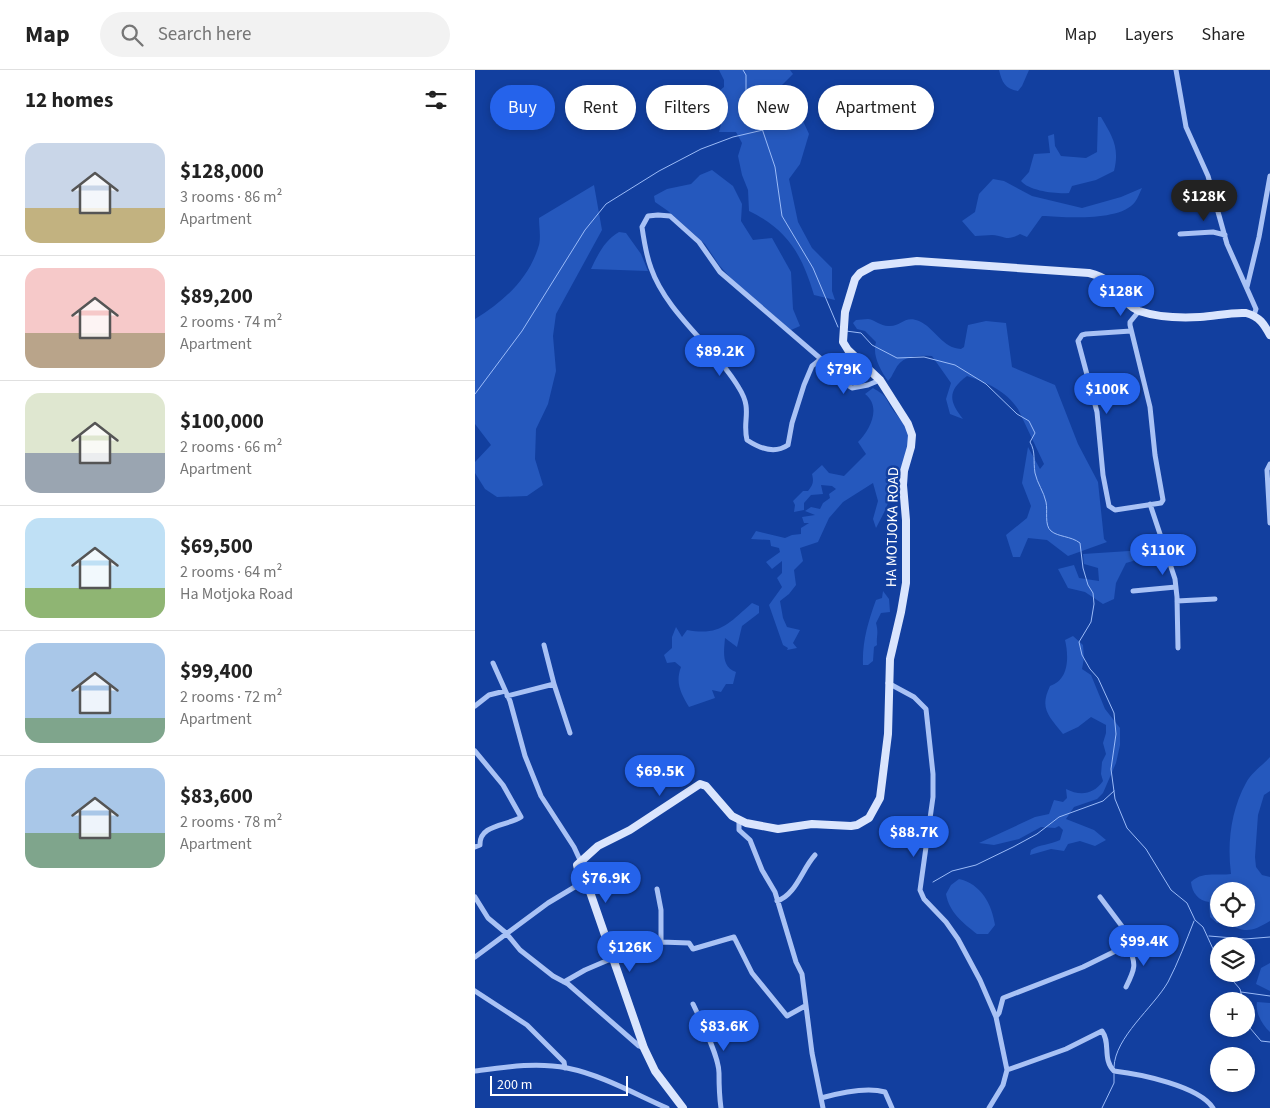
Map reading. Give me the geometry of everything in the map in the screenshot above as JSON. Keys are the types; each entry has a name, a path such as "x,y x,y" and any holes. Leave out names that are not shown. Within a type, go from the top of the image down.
{"street":[{"path":"1176,70 1186,127 1208,176 1225,235 1256,309 1255,315"},
{"path":"1247,287 1259,237 1270,176"},
{"path":"821,359 812,366 804,385 792,423 788,445 776,449 765,449 747,440 745,430 747,410 739,388 723,364 667,297 651,269 642,227 648,216 670,216 699,242 720,272 821,359 841,382 852,388 881,380"},
{"path":"1180,234 1213,232 1225,235"},
{"name":"HA MOTJOKA ROAD","path":"580,860 598,846 630,830 700,784 706,786 726,812 739,820 778,829 812,824 851,826 869,818 880,798 889,716 888,683 892,646 906,583 906,520 903,485 912,435 908,424 881,380 847,350 843,342 843,329 851,288 860,273 873,266 917,261 1089,273 1104,277 1131,305 1139,310"},
{"path":"1131,331 1086,334 1079,338 1079,345 1097,412 1103,475 1109,506 1115,510 1161,503 1163,500 1155,455 1150,407 1131,331 1130,322 1139,310 1188,317 1241,313 1255,315 1270,335"},
{"path":"1270,464 1267,470 1270,524"},
{"path":"1150,504 1176,587 1178,648"},
{"path":"1133,591 1176,587"},
{"path":"1177,602 1215,599"},
{"path":"544,645 570,733"},
{"path":"493,663 506,693 525,756 541,796 574,847 580,860 577,866 583,882 587,885 644,1048 655,1071 683,1108"},
{"path":"888,683 914,697 926,709 933,774 933,797 920,890 924,899 946,922 958,940 980,980 996,1017 1007,1070 1003,1085 989,1108"},
{"path":"475,706 489,695 554,684"},
{"path":"475,750 503,786 521,817 497,825 484,834 480,839 480,845 475,847"},
{"path":"739,820 739,830 750,840 777,901 801,974 823,1108"},
{"path":"777,901 784,899 791,892 808,863 815,855"},
{"path":"475,957 564,892 583,882"},
{"path":"657,889 661,910 661,942"},
{"path":"475,897 488,918 506,933 520,950 564,982 639,1046 644,1048"},
{"path":"996,1017 1003,998 1083,967 1132,943 1130,937 1100,897"},
{"path":"564,982 585,970 613,958 661,942 689,943 693,949 735,937 752,973 787,1016 805,1006"},
{"path":"1126,986 1133,972 1135,960 1129,946"},
{"path":"475,991 527,1025 564,1062 565,1068"},
{"path":"693,1004 715,1058 719,1073 718,1091 721,1108"},
{"path":"1007,1070 1067,1049 1102,1031 1105,1036 1109,1066 1114,1071 1176,1086 1195,1093 1207,1100 1213,1108"},
{"path":"475,1070 534,1065 565,1068 588,1073 667,1108"},
{"path":"821,1098 841,1093 878,1090 885,1092 891,1108"}],"shaded area":[{"path":"719,70 790,70 793,74 782,85 738,85 738,130 807,130 809,134 800,164 789,179 798,222 812,248 832,268 832,291 835,300 814,295 804,268 792,245 774,227 749,211 748,190 742,175 738,156 742,143 736,132 719,132 720,130 728,130 728,85 724,85 724,80"},
{"path":"999,70 1029,70 1018,91 1010,89 1005,84"},
{"path":"1098,117 1101,117 1114,142 1116,163 1114,171 1096,180 1072,186 1069,193 1036,189 1021,181 1029,172 1034,154 1050,153 1048,136 1054,134 1055,146 1061,156 1086,158 1097,152"},
{"path":"712,170 733,186 742,204 741,221 753,240 772,238 791,272 793,309 800,326 791,330 734,282 719,265 705,244 655,202 654,196 667,189 691,184 700,175"},
{"path":"993,179 1004,181 1032,196 1082,208 1121,197 1142,188 1135,202 1117,213 1091,217 1042,216 1027,237 1020,234 1009,238 992,235 975,236 962,221 975,212 979,194"},
{"path":"594,185 602,230 556,314 553,336 556,371 548,404 536,429 535,459 543,485 527,496 497,497 485,489 475,473 475,462 491,445 475,424 475,319 505,297 522,279 529,268 539,245 539,218"},
{"path":"619,232 626,233 641,254 648,271 591,269 606,243"},
{"path":"868,319 887,326 894,326 914,319 925,324 944,342 954,348 961,349 964,347 968,325 986,321 1006,323 1012,367 1055,385 1078,444 1098,482 1104,539 1107,542 1068,556 1047,540 1028,538 1020,557 1013,557 1006,535 1027,518 1031,506 1022,483 1028,447 1040,469 1044,464 1018,409 1002,392 967,376 953,391 952,396 955,407 963,419 950,414 946,399 951,383 932,356 916,356 902,361 888,381 876,357 876,342 865,331 857,329 853,323 856,320"},
{"path":"873,388 884,396 908,432 909,446 906,457 876,528 873,519 878,501 873,483 843,502 829,518 818,542 800,548 803,561 794,570 796,585 780,601 783,618 787,627 800,630 793,643 797,648 787,650 788,648 783,645 769,605 782,587 777,578 782,573 782,561 772,569 766,562 780,552 779,548 771,546 770,540 751,539 756,531 785,538 801,534 801,528 809,523 804,523 802,517 815,515 805,511 811,507 820,509 823,503 830,498 829,494 836,489 832,486 821,485 823,494 811,495 804,503 804,510 794,512 795,505 793,501 803,491 810,489 813,481 812,474 822,465 829,473 844,476 866,454 858,442 867,431 872,418 873,405 865,394"},
{"path":"1160,549 1161,553 1126,563 1116,583 1114,599 1103,604 1085,592 1068,588 1058,569 1074,565 1079,578 1099,581 1098,568 1084,564 1083,554"},
{"path":"883,591 889,599 890,612 881,613 876,623 877,645 874,647 873,661 868,665 863,665 863,648 868,624 876,600 882,598"},
{"path":"752,603 759,606 759,613 742,626 737,647 725,638 724,653 726,662 731,670 736,672 733,684 726,684 721,692 712,690 715,698 689,707 681,692 679,683 681,667 675,662 667,663 664,655 672,648 672,637 676,627 682,637 687,630 716,630 730,622"},
{"path":"1073,636 1083,645 1084,658 1082,669 1091,675 1105,709 1120,728 1120,745 1116,763 1103,793 1097,799 1074,807 1066,819 1094,830 1106,840 1095,846 1080,841 1068,844 1064,851 1051,849 1030,855 1031,850 1034,848 1060,840 1063,830 1059,826 1055,828 1041,827 1019,839 994,845 979,843 1035,817 1049,814 1054,800 1063,802 1067,798 1066,789 1076,793 1091,792 1103,781 1101,774 1102,762 1106,754 1103,743 1106,725 1091,717 1078,727 1063,734 1047,712 1045,701 1050,686 1061,679 1066,667 1065,640"},
{"path":"1270,757 1270,791 1264,795 1258,815 1255,857 1256,867 1262,875 1270,877 1270,921 1253,929 1242,930 1235,927 1255,927 1255,882 1210,882 1210,917 1209,902 1197,896 1191,882 1205,875 1231,874 1231,827 1241,793 1254,772"},
{"path":"959,879 973,885 988,903 995,925 988,934 977,934 953,912 946,894 951,885"},
{"path":"1270,963 1270,991 1256,984 1261,968"},
{"path":"1257,1002 1270,1003 1270,1032 1260,1018"}],"waterway":[{"path":"743,70 746,75 746,98 754,105 775,167 782,216 813,268 838,327"},
{"path":"475,394 522,331 585,230 606,204 659,171 701,149 733,137 763,130"},
{"path":"846,331 861,333 872,345 897,358 924,357 955,365 986,384 1017,414 1029,421 1035,433 1030,442 1034,453 1034,469 1046,502 1049,528 1054,533 1080,543 1083,568 1088,585 1093,593 1094,604 1091,622 1079,642 1082,655 1098,678 1114,713 1116,734 1111,769 1115,799 1127,828 1146,849 1171,890 1187,903 1195,920 1203,927 1210,942"},
{"path":"933,882 952,871 976,865 1013,847 1037,834 1059,817 1103,801 1114,791"},
{"path":"1114,1067 1121,1045 1168,982 1194,921"},
{"path":"1209,936 1245,939 1270,937"},
{"path":"1234,982 1241,992"},
{"path":"1255,994 1270,996"},
{"path":"1255,1034 1261,1041 1270,1042"},
{"path":"1102,1108 1114,1083 1114,1074"}]}
